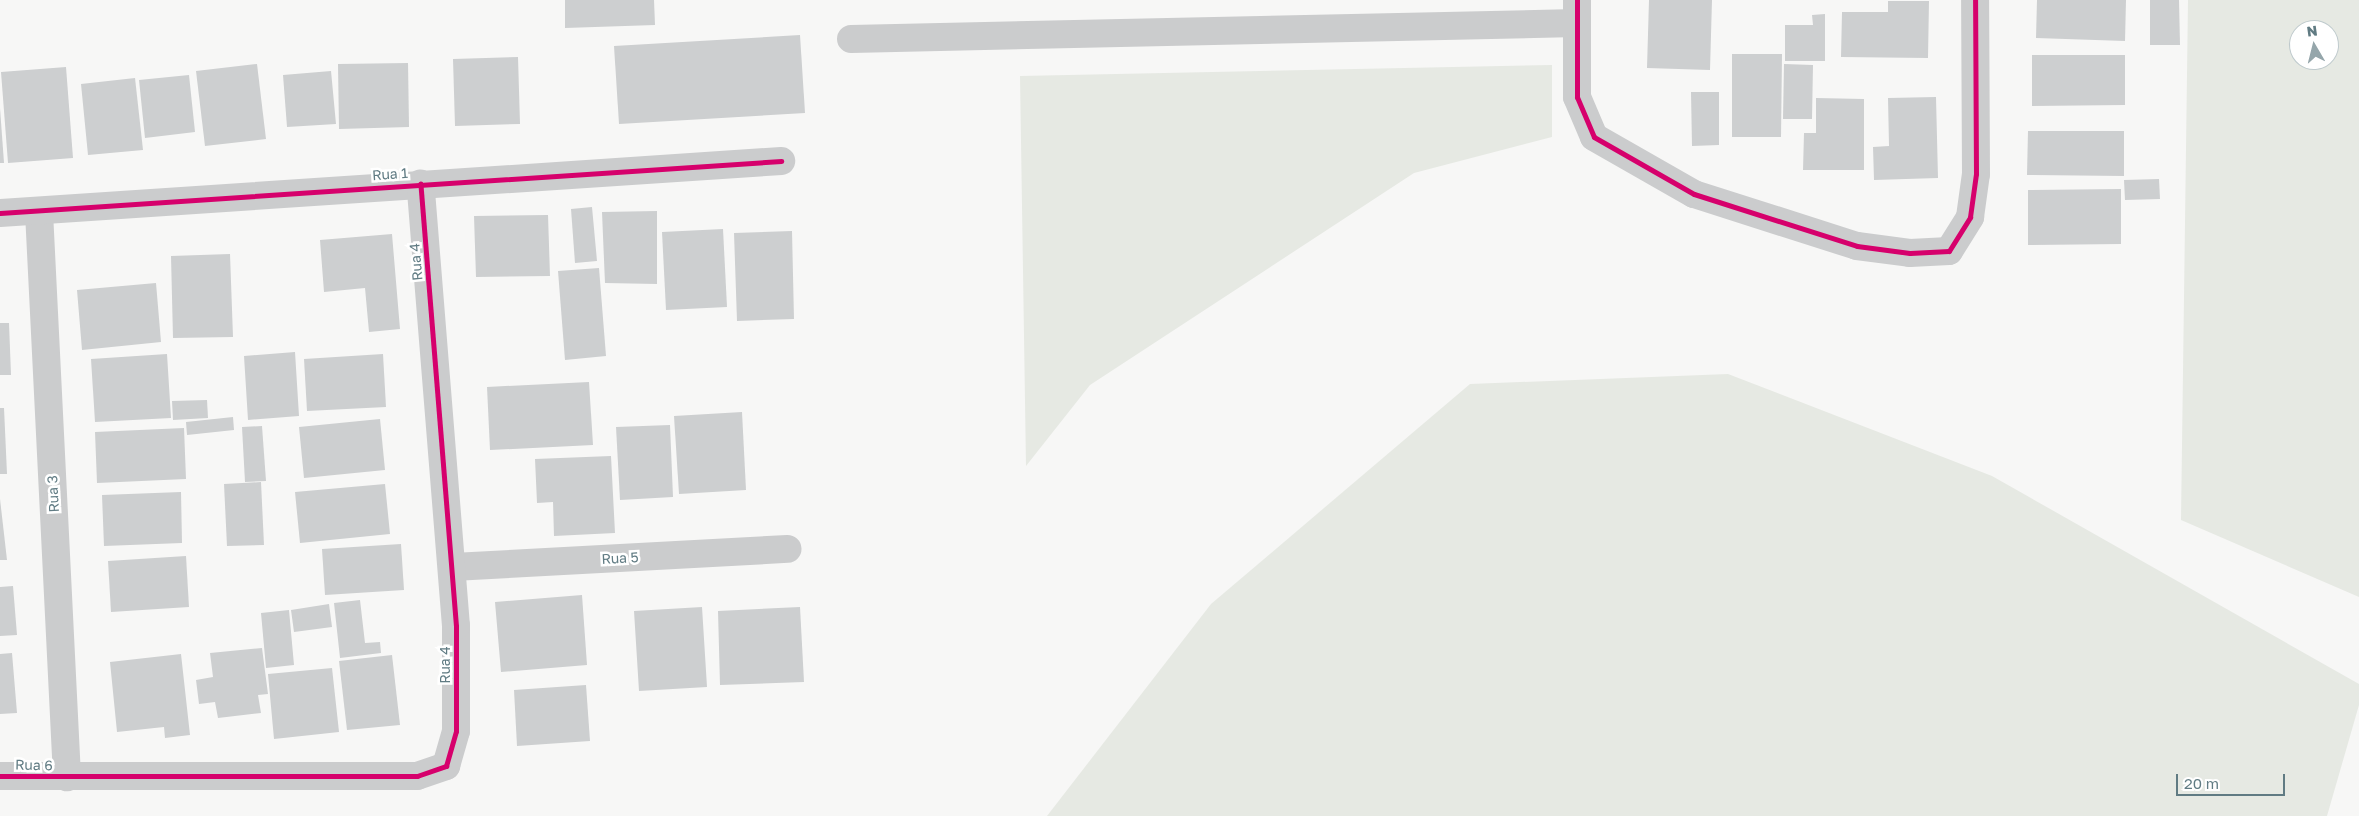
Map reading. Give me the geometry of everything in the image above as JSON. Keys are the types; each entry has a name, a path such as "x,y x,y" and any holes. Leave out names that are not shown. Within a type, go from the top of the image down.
{"street":[{"path":"850,38 1577,12 1577,97 1594,137 1694,194 1820,235 1874,249 1910,253 1949,251 1970,216 1976,174 1975,0"},
{"name":"Rua 1","path":"0,213 39,212 420,183 781,161"},
{"name":"Rua 4","path":"67,777 260,779 431,774 446,766 456,731 453,567 420,183"},
{"name":"Rua 3","path":"39,212 67,777"},
{"name":"Rua 5","path":"453,567 788,549"},
{"name":"Rua 6","path":"0,776 67,777"}],"shaded area":[{"path":"2188,0 2359,0 2359,597 2181,520"},
{"path":"1552,65 1552,137 1414,173 1090,385 1026,466 1020,76"},
{"path":"1728,374 1992,476 2359,684 2359,705 2327,816 1047,816 1211,604 1470,384"}],"building":[{"path":"565,0 654,0 655,25 565,28"},
{"path":"1649,0 1712,0 1710,70 1647,68"},
{"path":"2037,0 2126,0 2125,41 2036,38"},
{"path":"2150,0 2179,0 2180,45 2150,45"},
{"path":"1888,1 1929,1 1928,58 1841,57 1842,12 1888,12"},
{"path":"1825,14 1825,61 1785,61 1785,25 1813,25 1812,15"},
{"path":"800,35 805,113 619,124 614,46"},
{"path":"1732,54 1782,54 1781,137 1732,137"},
{"path":"2032,55 2125,55 2125,105 2032,106"},
{"path":"518,57 520,124 455,126 453,59"},
{"path":"408,63 409,127 339,129 338,64"},
{"path":"257,64 266,139 205,146 196,71"},
{"path":"1784,64 1813,65 1812,119 1783,119"},
{"path":"66,67 73,158 8,163 1,72"},
{"path":"331,71 336,124 287,127 283,75"},
{"path":"189,75 195,132 145,138 139,80"},
{"path":"135,78 143,150 88,155 81,84"},
{"path":"1691,92 1719,92 1719,145 1692,146"},
{"path":"1936,97 1938,178 1874,180 1873,147 1889,146 1888,98"},
{"path":"1816,98 1864,99 1864,170 1803,170 1804,133 1816,133"},
{"path":"0,108 4,163 0,163"},
{"path":"2028,131 2124,131 2124,176 2027,175"},
{"path":"2159,179 2160,199 2125,200 2124,180"},
{"path":"2121,189 2121,244 2028,245 2028,190"},
{"path":"592,207 597,261 575,263 571,209"},
{"path":"657,211 657,284 605,283 602,212"},
{"path":"548,215 550,276 476,277 474,216"},
{"path":"723,229 727,307 666,310 662,232"},
{"path":"792,231 794,319 737,321 734,233"},
{"path":"392,234 400,329 369,332 365,288 324,292 320,240"},
{"path":"230,254 233,337 173,338 171,256"},
{"path":"599,268 606,356 565,360 558,271"},
{"path":"156,283 161,342 82,350 77,290"},
{"path":"0,323 9,323 11,375 0,375"},
{"path":"295,352 299,416 248,420 244,356"},
{"path":"167,354 171,418 95,422 91,359"},
{"path":"383,354 386,407 307,411 304,359"},
{"path":"589,382 593,445 490,450 487,387"},
{"path":"207,400 208,418 173,420 172,401"},
{"path":"0,408 4,408 7,474 0,474"},
{"path":"742,412 746,490 679,494 674,416"},
{"path":"233,417 234,430 187,435 186,422"},
{"path":"380,419 385,470 304,478 299,427"},
{"path":"670,425 673,497 620,500 616,427"},
{"path":"262,426 266,481 245,482 242,427"},
{"path":"184,428 186,479 97,483 95,432"},
{"path":"611,456 615,533 554,536 553,502 537,503 535,459"},
{"path":"261,482 264,545 227,546 224,484"},
{"path":"385,484 390,534 300,543 295,492"},
{"path":"181,492 182,543 104,546 102,495"},
{"path":"0,499 7,560 0,560"},
{"path":"401,544 404,590 325,595 322,549"},
{"path":"186,556 189,607 111,612 108,561"},
{"path":"13,586 17,635 0,636 0,587"},
{"path":"582,595 587,665 501,672 495,602"},
{"path":"360,600 365,643 380,642 381,653 340,658 334,603"},
{"path":"329,604 332,627 294,632 291,610"},
{"path":"702,607 707,687 639,691 634,611"},
{"path":"800,607 804,682 720,685 718,611"},
{"path":"289,610 294,665 266,668 261,613"},
{"path":"262,648 268,694 258,695 261,713 218,718 215,702 199,704 196,680 213,677 210,653"},
{"path":"12,653 17,713 0,714 0,654"},
{"path":"181,654 190,735 165,738 164,727 117,732 110,662"},
{"path":"392,655 400,725 347,730 339,661"},
{"path":"332,668 339,732 274,739 268,674"},
{"path":"586,685 590,741 517,746 514,690"}],"cycle path":[{"path":"1577,0 1577,97 1594,137 1694,194 1857,246 1910,253 1949,251 1970,217 1976,174 1975,0"},
{"path":"0,213 781,161"},
{"path":"0,776 417,776 446,766 456,731 456,626 420,183"}]}
